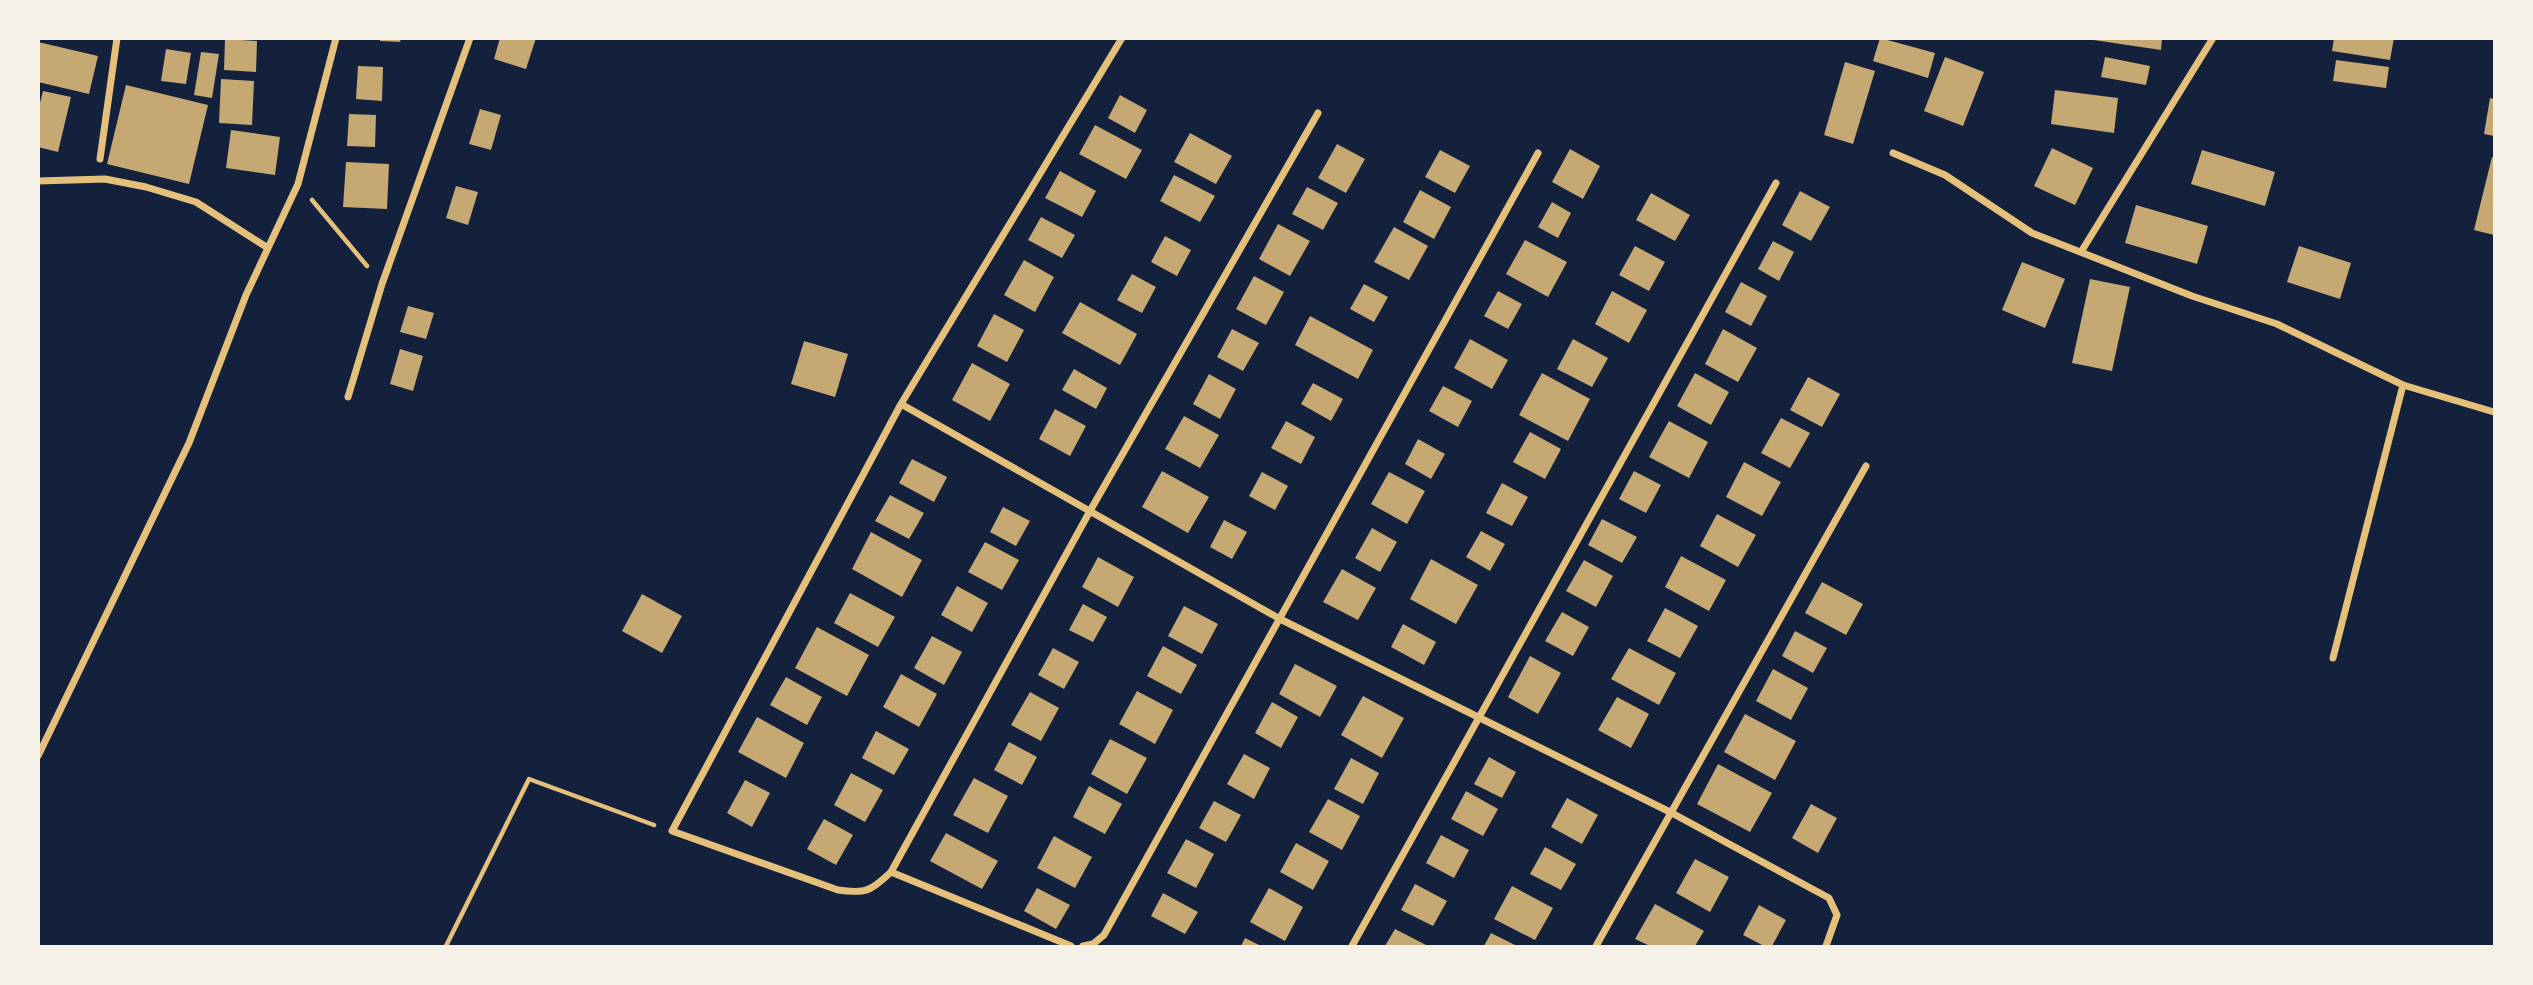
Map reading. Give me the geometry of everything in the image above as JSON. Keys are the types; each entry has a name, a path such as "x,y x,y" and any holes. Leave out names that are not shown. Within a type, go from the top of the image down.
{"street":[{"path":"100,159 117,38"},
{"path":"38,756 189,443 246,295 298,184 336,38"},
{"path":"348,397 382,284 470,38"},
{"path":"1122,38 901,404 672,831 838,890 861,893 875,888 891,872 1090,511 1318,113"},
{"path":"2081,251 2213,38"},
{"path":"1083,947 1093,944 1104,935 1538,153"},
{"path":"1893,153 1945,175 2032,233 2193,296 2277,324 2403,385 2494,412"},
{"path":"38,181 105,179 171,194 195,202 268,248"},
{"path":"1352,947 1776,183"},
{"path":"2333,658 2403,385"},
{"path":"901,404 1280,619 1670,812 1829,898 1837,910 1837,915 1826,947"},
{"path":"1596,947 1866,466"},
{"path":"891,872 1071,947"}],"path":[{"path":"298,184 382,284"},
{"path":"446,947 529,779 672,831"}],"building":[{"path":"380,38 401,38 400,42 380,41"},
{"path":"500,38 536,38 526,69 494,59"},
{"path":"1880,38 1935,53 1928,78 1873,61"},
{"path":"2080,38 2162,38 2161,50"},
{"path":"2334,38 2394,38 2390,60 2332,51"},
{"path":"225,39 257,41 256,72 224,70"},
{"path":"38,42 98,56 89,94 38,82"},
{"path":"166,49 191,53 186,84 161,81"},
{"path":"201,52 219,54 212,98 194,95"},
{"path":"1945,57 1984,72 1963,126 1924,111"},
{"path":"2105,57 2150,66 2146,85 2101,77"},
{"path":"2336,60 2389,67 2386,88 2333,81"},
{"path":"1845,62 1875,71 1853,144 1824,135"},
{"path":"358,66 383,67 382,101 356,99"},
{"path":"221,79 254,81 252,125 219,123"},
{"path":"126,85 208,105 189,184 107,164"},
{"path":"2055,90 2118,98 2114,133 2051,124"},
{"path":"43,91 71,97 58,152 38,147 38,111"},
{"path":"1120,95 1147,110 1135,133 1108,118"},
{"path":"2490,98 2494,99 2494,136 2484,134"},
{"path":"480,109 501,115 491,150 469,144"},
{"path":"349,114 376,115 375,147 347,146"},
{"path":"1095,125 1142,150 1126,179 1079,154"},
{"path":"231,130 280,137 275,175 226,168"},
{"path":"1190,133 1232,156 1216,184 1174,162"},
{"path":"1337,144 1365,159 1346,193 1318,178"},
{"path":"2052,148 2093,168 2075,205 2034,186"},
{"path":"1570,149 1600,166 1583,199 1552,182"},
{"path":"1440,150 1470,166 1455,193 1425,177"},
{"path":"2202,150 2275,172 2265,206 2191,184"},
{"path":"2492,157 2494,158 2494,235 2474,230"},
{"path":"346,162 389,164 387,209 343,207"},
{"path":"1060,171 1096,191 1082,217 1045,198"},
{"path":"1174,175 1215,196 1200,222 1160,201"},
{"path":"456,186 478,192 468,225 446,218"},
{"path":"1307,187 1338,203 1323,230 1292,214"},
{"path":"1420,190 1451,207 1434,239 1403,222"},
{"path":"1800,191 1830,207 1811,241 1782,225"},
{"path":"1651,193 1690,215 1675,241 1636,220"},
{"path":"1552,202 1571,213 1558,238 1538,227"},
{"path":"2136,205 2208,226 2197,264 2125,243"},
{"path":"1041,217 1075,235 1062,258 1028,240"},
{"path":"1278,224 1310,241 1290,276 1259,259"},
{"path":"1394,227 1428,246 1409,280 1374,262"},
{"path":"1165,236 1191,250 1177,276 1151,262"},
{"path":"1525,240 1567,262 1548,297 1506,274"},
{"path":"1773,241 1794,252 1779,281 1758,269"},
{"path":"1635,246 1665,262 1649,291 1619,275"},
{"path":"2299,246 2351,263 2340,299 2287,282"},
{"path":"1024,260 1054,277 1035,312 1004,295"},
{"path":"2022,262 2065,279 2045,328 2002,310"},
{"path":"1132,274 1156,287 1142,313 1117,300"},
{"path":"1254,276 1284,292 1266,325 1236,309"},
{"path":"2090,279 2130,287 2112,371 2072,363"},
{"path":"1741,282 1767,296 1751,326 1725,312"},
{"path":"1364,284 1388,297 1374,322 1350,309"},
{"path":"1498,291 1522,304 1508,329 1484,316"},
{"path":"1612,291 1647,310 1629,343 1595,324"},
{"path":"1080,302 1137,334 1120,365 1062,333"},
{"path":"408,306 434,313 426,339 400,332"},
{"path":"994,314 1024,330 1007,362 977,346"},
{"path":"1310,316 1373,350 1358,379 1295,345"},
{"path":"1232,329 1259,343 1243,371 1217,357"},
{"path":"1723,329 1757,348 1738,382 1705,364"},
{"path":"1470,339 1508,360 1492,389 1454,368"},
{"path":"1573,339 1608,358 1592,387 1557,369"},
{"path":"804,341 848,354 835,397 791,384"},
{"path":"400,349 423,356 413,391 390,384"},
{"path":"972,363 1010,384 990,421 952,400"},
{"path":"1074,369 1107,388 1096,409 1062,390"},
{"path":"1542,373 1590,399 1568,441 1519,415"},
{"path":"1695,373 1729,392 1711,425 1677,406"},
{"path":"1209,374 1236,389 1220,419 1193,404"},
{"path":"1808,377 1840,394 1822,427 1790,410"},
{"path":"1313,383 1343,399 1331,421 1301,404"},
{"path":"1443,386 1472,401 1458,427 1429,411"},
{"path":"1055,409 1086,426 1070,456 1039,439"},
{"path":"1184,416 1219,435 1200,468 1165,449"},
{"path":"1781,418 1810,433 1790,468 1761,453"},
{"path":"1286,421 1315,437 1301,464 1271,448"},
{"path":"1669,421 1708,442 1689,478 1649,457"},
{"path":"1530,432 1561,449 1545,479 1513,462"},
{"path":"1418,439 1445,454 1431,479 1405,464"},
{"path":"912,459 947,477 934,502 899,483"},
{"path":"1744,462 1781,482 1762,516 1726,497"},
{"path":"1162,471 1209,497 1188,533 1142,507"},
{"path":"1634,471 1661,485 1646,513 1619,499"},
{"path":"1262,472 1288,486 1275,510 1249,496"},
{"path":"1389,472 1425,491 1407,524 1371,504"},
{"path":"1502,483 1528,497 1512,526 1486,513"},
{"path":"890,495 924,513 909,539 875,521"},
{"path":"1003,507 1030,521 1016,546 990,532"},
{"path":"1717,514 1756,535 1738,567 1700,546"},
{"path":"1602,519 1637,537 1622,563 1588,545"},
{"path":"1224,520 1247,532 1232,559 1210,547"},
{"path":"1372,528 1397,542 1380,572 1355,558"},
{"path":"1481,531 1505,544 1490,571 1466,557"},
{"path":"871,532 922,560 902,597 852,569"},
{"path":"985,542 1019,560 1002,590 968,572"},
{"path":"1681,556 1726,580 1709,611 1665,587"},
{"path":"1098,557 1134,577 1118,607 1082,587"},
{"path":"1431,559 1478,585 1456,624 1410,599"},
{"path":"1584,560 1613,576 1596,607 1566,591"},
{"path":"1342,569 1376,588 1358,620 1323,602"},
{"path":"1822,582 1863,604 1846,635 1805,613"},
{"path":"957,586 988,603 972,632 941,615"},
{"path":"850,593 895,617 878,647 834,623"},
{"path":"642,594 682,616 662,653 622,631"},
{"path":"1083,604 1107,617 1093,642 1069,630"},
{"path":"1184,606 1218,624 1202,654 1168,636"},
{"path":"1665,608 1698,626 1680,658 1647,641"},
{"path":"1562,612 1589,627 1573,656 1545,641"},
{"path":"1403,624 1436,642 1424,665 1391,647"},
{"path":"817,627 869,655 847,696 795,668"},
{"path":"1795,631 1827,648 1813,673 1782,656"},
{"path":"932,636 962,652 944,685 914,668"},
{"path":"1163,646 1197,665 1181,694 1147,676"},
{"path":"1053,648 1079,662 1064,689 1038,675"},
{"path":"1629,648 1676,673 1659,705 1611,679"},
{"path":"1530,656 1561,673 1538,714 1508,697"},
{"path":"1295,664 1337,686 1320,717 1279,694"},
{"path":"1773,669 1808,688 1791,720 1756,701"},
{"path":"901,674 937,694 919,727 883,707"},
{"path":"786,677 822,697 807,725 770,705"},
{"path":"1137,691 1173,710 1155,744 1119,724"},
{"path":"1030,692 1059,708 1041,741 1011,725"},
{"path":"1363,696 1404,718 1382,758 1341,735"},
{"path":"1617,697 1649,714 1631,748 1598,730"},
{"path":"1272,702 1298,717 1281,748 1255,733"},
{"path":"1745,714 1796,741 1775,780 1724,752"},
{"path":"757,717 804,743 786,778 738,752"},
{"path":"876,731 909,749 894,775 862,758"},
{"path":"1110,739 1147,758 1127,794 1091,774"},
{"path":"1009,742 1037,757 1022,785 994,770"},
{"path":"1244,754 1270,768 1254,799 1227,784"},
{"path":"1489,757 1516,772 1502,798 1474,784"},
{"path":"1351,758 1379,773 1363,804 1334,789"},
{"path":"1718,764 1772,793 1750,832 1697,804"},
{"path":"851,773 883,790 865,822 834,805"},
{"path":"974,778 1008,796 988,833 953,815"},
{"path":"745,780 770,793 752,827 727,813"},
{"path":"1089,786 1122,804 1105,834 1073,817"},
{"path":"1466,791 1498,809 1483,836 1451,819"},
{"path":"1567,798 1598,815 1582,844 1551,827"},
{"path":"1328,799 1360,816 1342,850 1309,832"},
{"path":"1214,801 1241,815 1226,842 1199,828"},
{"path":"1811,804 1837,818 1818,853 1792,838"},
{"path":"824,819 853,835 836,865 807,849"},
{"path":"946,833 998,861 982,889 930,861"},
{"path":"1441,835 1469,850 1454,878 1426,863"},
{"path":"1054,836 1092,857 1075,888 1037,868"},
{"path":"1186,839 1214,854 1196,888 1167,873"},
{"path":"1296,843 1329,861 1313,890 1280,872"},
{"path":"1545,847 1576,864 1561,890 1530,874"},
{"path":"1695,859 1729,877 1710,912 1676,893"},
{"path":"1415,884 1447,901 1433,926 1401,910"},
{"path":"1512,886 1553,908 1535,940 1494,919"},
{"path":"1037,888 1070,905 1056,929 1024,911"},
{"path":"1269,888 1303,907 1285,941 1250,922"},
{"path":"1163,893 1198,912 1185,934 1151,916"},
{"path":"1655,904 1704,931 1695,946 1650,946 1635,939"},
{"path":"1759,905 1786,920 1772,946 1764,946 1743,935"},
{"path":"1395,929 1428,946 1385,946"},
{"path":"1491,933 1517,946 1484,946"},
{"path":"1245,938 1261,946 1241,946"}]}
